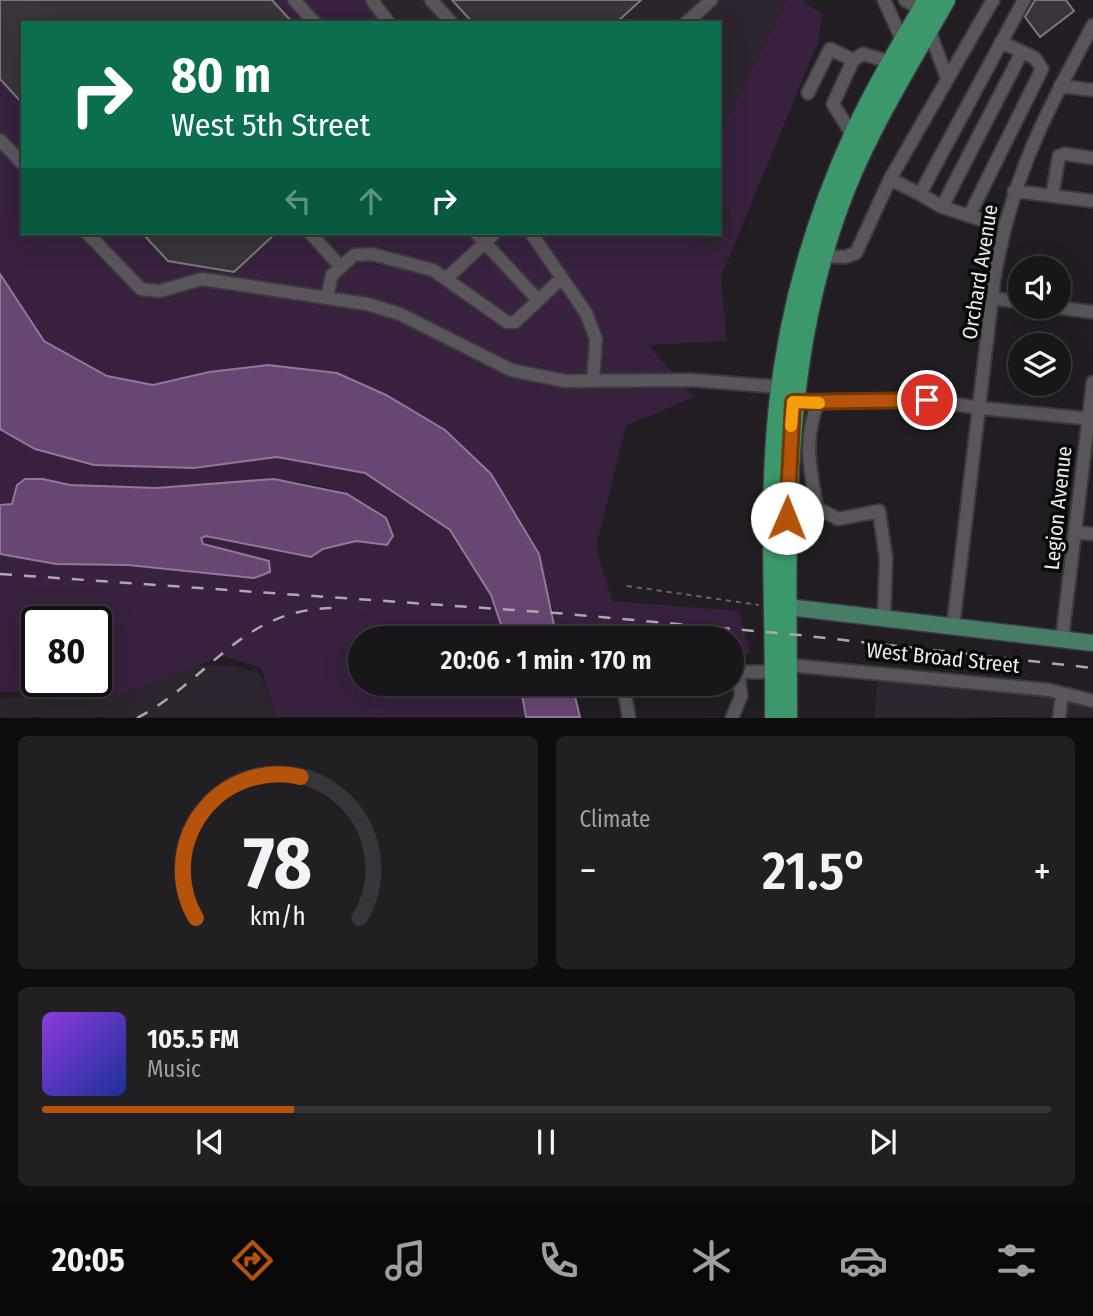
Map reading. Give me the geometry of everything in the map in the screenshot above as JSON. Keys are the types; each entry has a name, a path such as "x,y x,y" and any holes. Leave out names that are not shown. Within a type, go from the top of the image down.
{"highway":[{"path":"781,607 788,536 793,402 806,318 822,256 854,170 946,0"},
{"path":"788,718 781,668 781,607 774,467 780,387 802,277 816,228 853,136 903,42 913,2"},
{"path":"774,718 781,668"}],"main road":[{"name":"West Broad Street","path":"781,607 1093,643"}],"street":[{"path":"293,0 313,21"},
{"path":"372,0 388,21"},
{"path":"431,0 450,21"},
{"path":"688,21 710,0"},
{"path":"884,0 903,42"},
{"path":"822,256 845,257 856,253 890,180 993,0"},
{"path":"919,194 1024,0"},
{"name":"Orchard Avenue","path":"953,627 992,298 1003,228 1029,149 1092,28"},
{"path":"929,30 947,78"},
{"path":"969,216 1042,69 1039,61 1001,42"},
{"path":"808,93 833,43 853,60"},
{"path":"942,207 1022,52"},
{"path":"853,136 834,104 853,60 863,54 891,62"},
{"path":"1060,86 1093,90"},
{"path":"0,139 21,162"},
{"path":"1052,196 1059,156 1065,154 1093,158"},
{"path":"890,180 942,207 1003,228"},
{"path":"1014,191 1093,201"},
{"path":"90,235 141,289 160,291 202,279 367,304 400,314 511,370 565,381 691,380 780,387"},
{"path":"312,235 341,267"},
{"path":"532,235 586,313 596,339 593,381"},
{"path":"447,278 481,238 538,300"},
{"path":"327,298 331,275 354,255 372,254 433,270 507,322 515,322 562,278"},
{"path":"992,298 1008,300"},
{"path":"1071,309 1093,312"},
{"name":"Legion Avenue","path":"1062,639 1093,382"},
{"path":"793,402 927,400 1090,419"},
{"path":"817,403 809,424 807,440 817,508"},
{"path":"790,430 807,440"},
{"path":"788,536 817,508"},
{"path":"817,508 838,519 879,511 886,558 884,618"},
{"path":"1076,532 1093,534"},
{"name":"West Broad Street","path":"744,671 781,668 955,680 1062,694 1093,701"},
{"path":"1059,718 1062,694"},
{"path":"625,696 628,718"},
{"path":"732,718 741,696"}],"path":[{"path":"627,586 781,607"}],"shaded area":[{"path":"0,0 380,0 398,21 21,21 21,235 673,235 711,248 732,222 721,193 721,132 787,0 803,0 822,15 818,42 721,277 727,341 648,345 694,397 626,426 596,547 612,601 739,611 743,626 553,626 553,607 445,430 386,395 337,373 209,372 153,385 107,376 44,341 0,274"},
{"path":"381,0 787,0 721,132 721,21 400,21"},
{"path":"721,193 732,222 711,249 672,235 721,235"},
{"path":"0,274 44,341 107,376 153,385 209,372 268,365 337,373 386,395 445,430 491,474 539,554 554,626 502,626 491,595 450,530 365,473 277,457 194,468 94,465 35,449 0,429"},
{"path":"0,429 35,449 194,468 277,457 365,473 450,530 491,595 502,626 348,626 348,696 522,696 526,717 276,717 261,668 223,656 122,694 112,694 112,606 21,606 21,692 0,692 0,554 56,564 128,565 254,578 270,572 203,544 201,538 206,536 311,557 327,548 346,543 391,542 393,531 366,505 347,494 310,484 272,480 119,489 81,487 43,479 15,493 15,501 5,506 0,505"},
{"path":"25,479 43,479 70,485 156,488 274,479 347,494 386,518 393,536 387,545 356,541 323,549 311,557 206,536 201,538 203,544 269,561 270,572 254,578 128,565 56,564 0,554 0,505 12,504 17,485"},
{"path":"744,630 750,653 744,654"},
{"path":"197,665 233,666 260,673 276,717 0,717 0,698 112,697 112,694 122,694"},
{"path":"878,678 1093,699 1093,717 874,718"},
{"path":"522,696 575,696 580,717 526,717"}],"building":[{"path":"0,0 272,0 291,21 21,21 21,102 0,79"},
{"path":"452,0 641,0 618,21 471,21"},
{"path":"1035,0 1066,0 1074,11 1040,37 1025,17"},
{"path":"144,235 274,235 234,272 168,261"}],"railway":[{"path":"0,574 556,613 799,635 1093,668"},
{"path":"137,718 163,702 251,632 276,619 304,611 337,608"}],"slow traffic":[{"path":"791,426 793,402 819,403"}],"route":[{"path":"787,518 793,402 927,400"}]}
